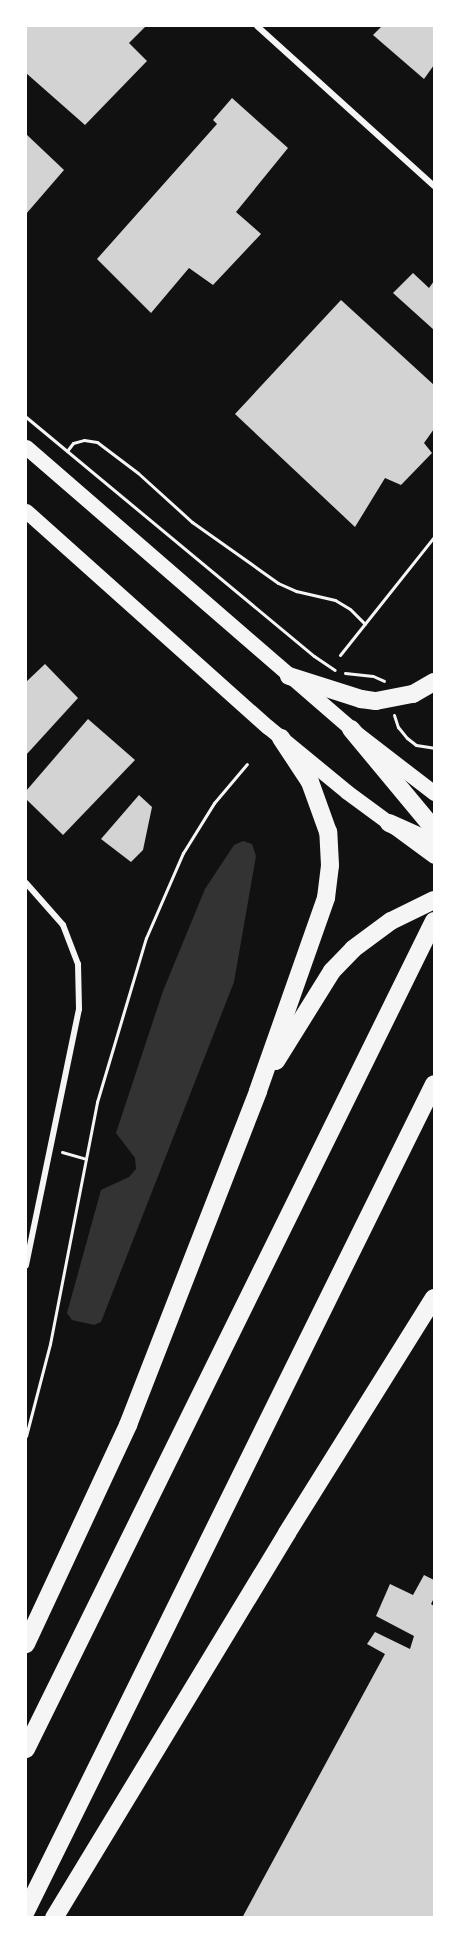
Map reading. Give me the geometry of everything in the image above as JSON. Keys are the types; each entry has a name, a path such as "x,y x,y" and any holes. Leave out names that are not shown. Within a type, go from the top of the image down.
{"highway":[{"path":"289,676 361,699 376,701 413,694 435,682"},
{"path":"351,729 432,844"},
{"path":"26,1644 128,1425 258,1091 326,898 330,865 328,832 310,782 281,738"},
{"path":"389,823 432,844"},
{"path":"258,1091 332,971 353,949 391,921 435,900"},
{"path":"26,1749 435,921"},
{"path":"26,1911 435,1084"},
{"path":"54,1917 287,1533 435,1298"}],"main road":[{"path":"26,447 351,729 435,793"},
{"path":"26,511 281,738 389,823"}],"street":[{"path":"257,26 435,186"},
{"path":"26,883 63,925 78,964 79,1009 26,1266"}],"path":[{"path":"26,417 314,656 337,671 381,677 386,684"},
{"path":"67,451 73,444 84,440 97,442 138,473 192,522 278,583 296,591 334,600 350,609 365,624"},
{"path":"340,655 435,537"},
{"path":"395,716 398,727 416,745 435,748"},
{"path":"26,1436 50,1344 97,1102 146,938 183,853 214,803 247,764"},
{"path":"51,1149 86,1159"}],"shaded area":[{"path":"243,841 252,844 256,856 234,982 101,1322 94,1325 72,1320 67,1313 101,1190 129,1177 136,1169 135,1158 116,1133 163,991 205,889 234,845"}],"building":[{"path":"26,26 146,26 129,43 147,61 85,125 26,73"},
{"path":"382,26 434,26 434,65 424,79 373,35"},
{"path":"232,98 288,148 236,212 261,234 213,285 189,268 151,313 97,259 217,124 213,120"},
{"path":"26,134 64,170 26,214"},
{"path":"413,273 429,288 434,281 434,330 393,293"},
{"path":"341,300 434,385 434,429 424,443 432,453 401,485 385,478 355,527 235,414"},
{"path":"45,664 78,698 26,755 26,682"},
{"path":"88,719 135,760 63,835 26,799 26,791"},
{"path":"139,795 152,807 143,850 131,862 101,839"},
{"path":"424,1575 434,1580 434,1598 431,1604 434,1606 434,1918 242,1918 385,1654 367,1644 375,1632 410,1649 414,1636 376,1616 390,1584 413,1595"}]}
